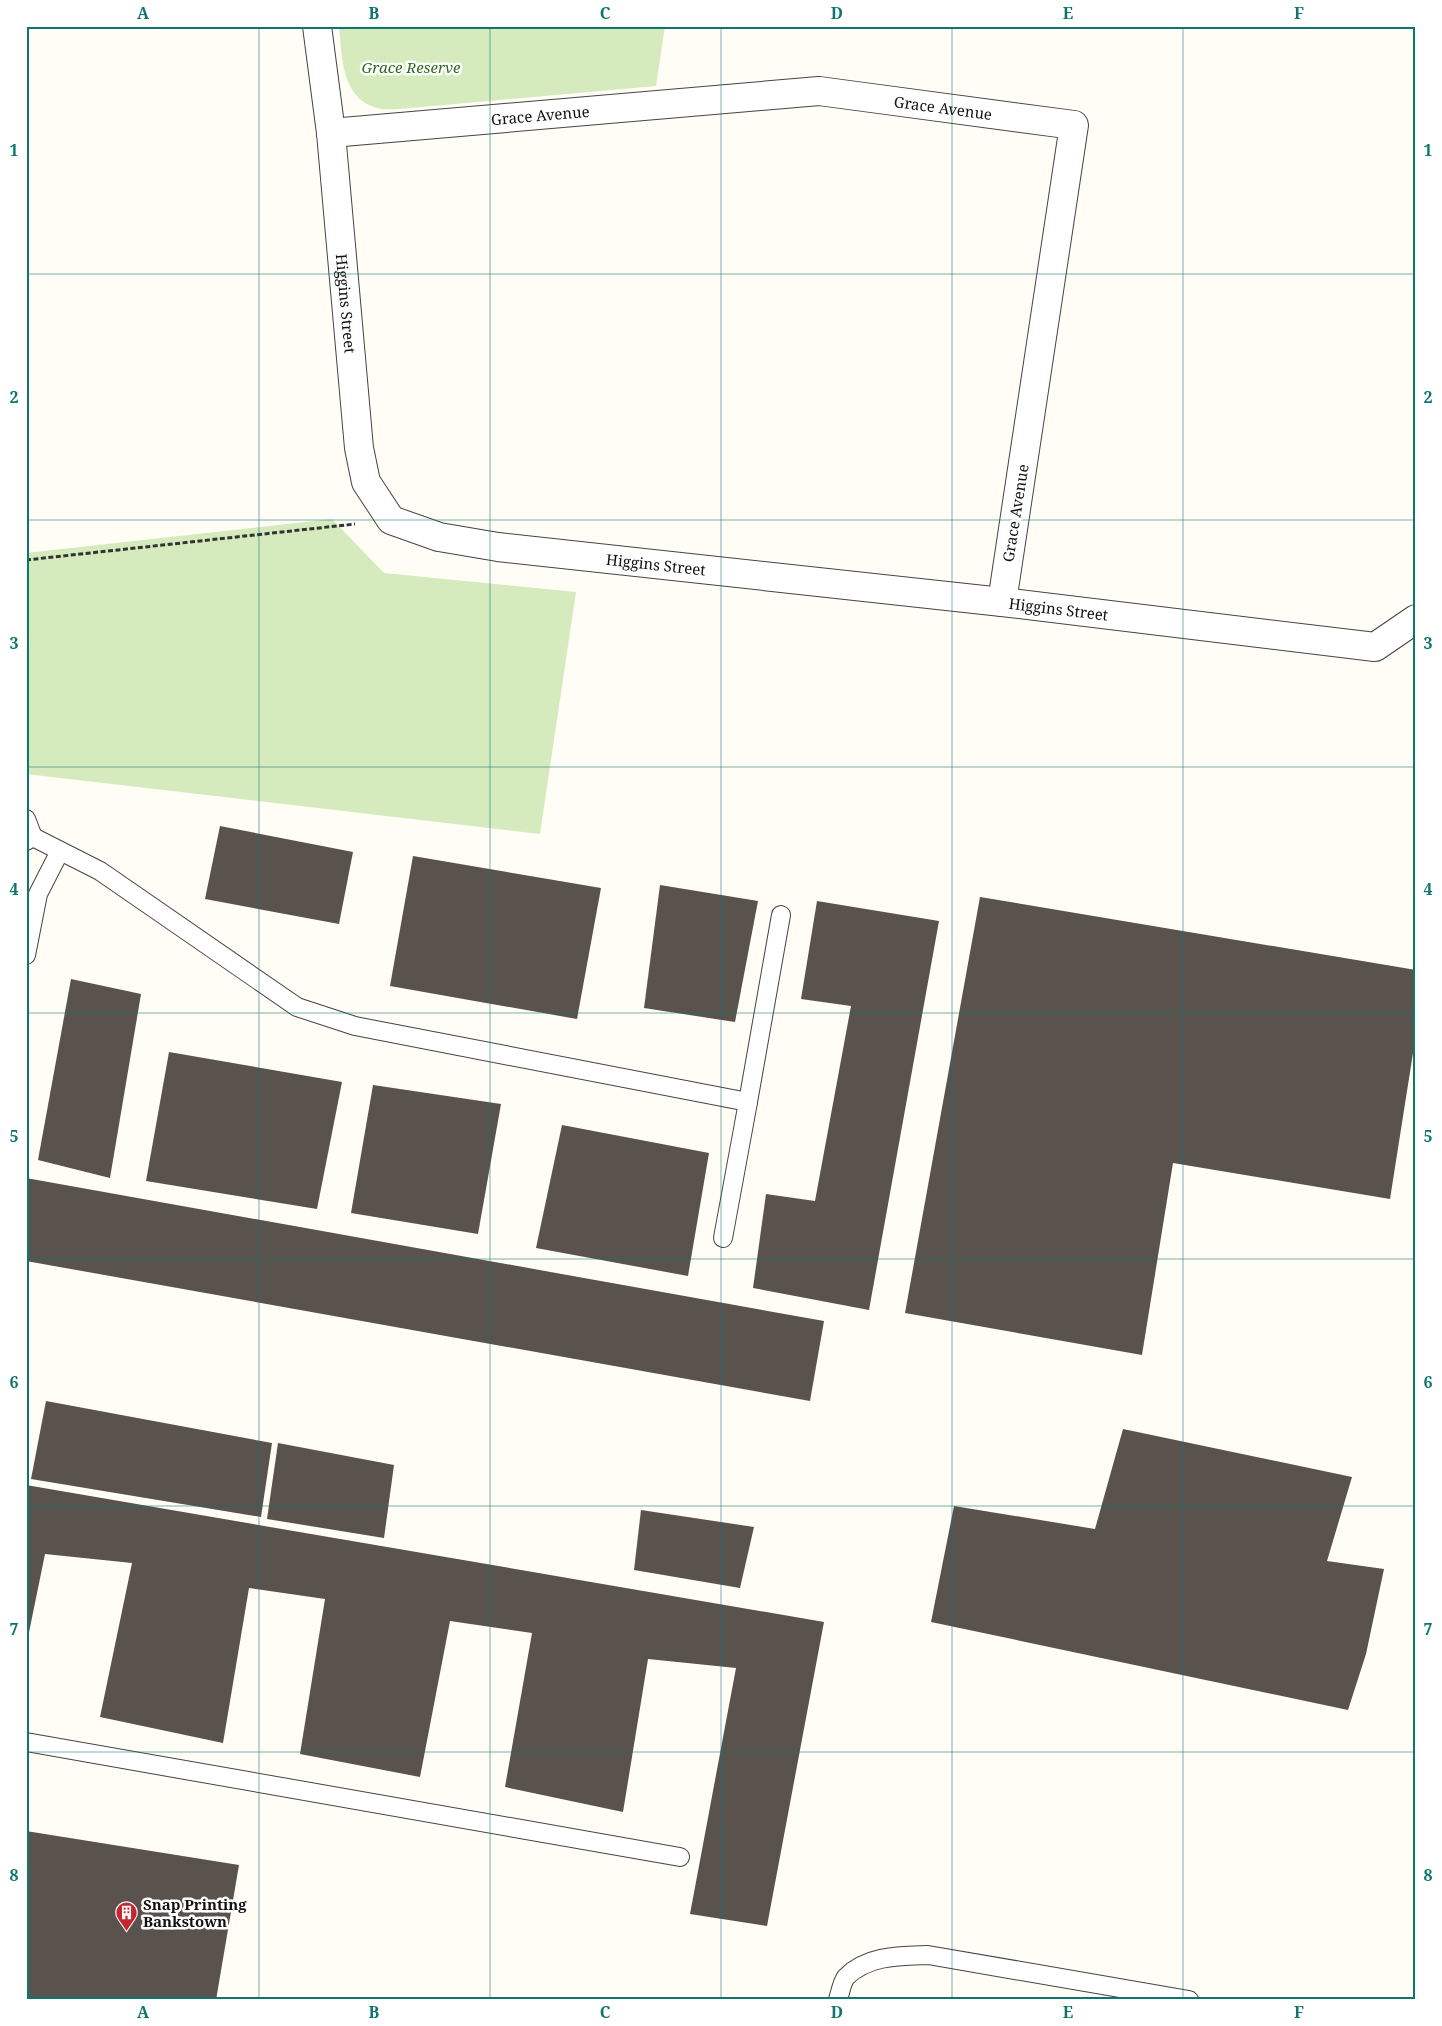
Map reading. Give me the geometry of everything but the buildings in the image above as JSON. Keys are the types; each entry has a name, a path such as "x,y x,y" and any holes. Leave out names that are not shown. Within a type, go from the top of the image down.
{"street":[{"name":"Higgins Street","path":"317,26 331,133 359,448 366,482 391,520 439,537 498,547 1002,602 1376,647 1416,619"},
{"name":"Grace Avenue","path":"331,133 819,91 1074,125 1002,602"}],"lane":[{"path":"26,819 30,839 60,851 100,871 297,1008 355,1026 748,1102"},
{"path":"26,955 38,894 60,851"},
{"path":"723,1238 781,915"},
{"path":"26,1742 680,1857"},
{"path":"838,2000 845,1978 870,1961 901,1956 928,1955 1189,2000"}],"path":[{"path":"26,560 391,520"}],"green space":[{"name":"Grace Reserve","path":"339,26 665,26 656,86 400,109 382,109 365,103 350,86 343,63"},
{"path":"332,519 384,573 576,592 540,834 26,774 26,553"}],"place":[{"name":"Snap Printing Bankstown","path":"127,1932"}]}
